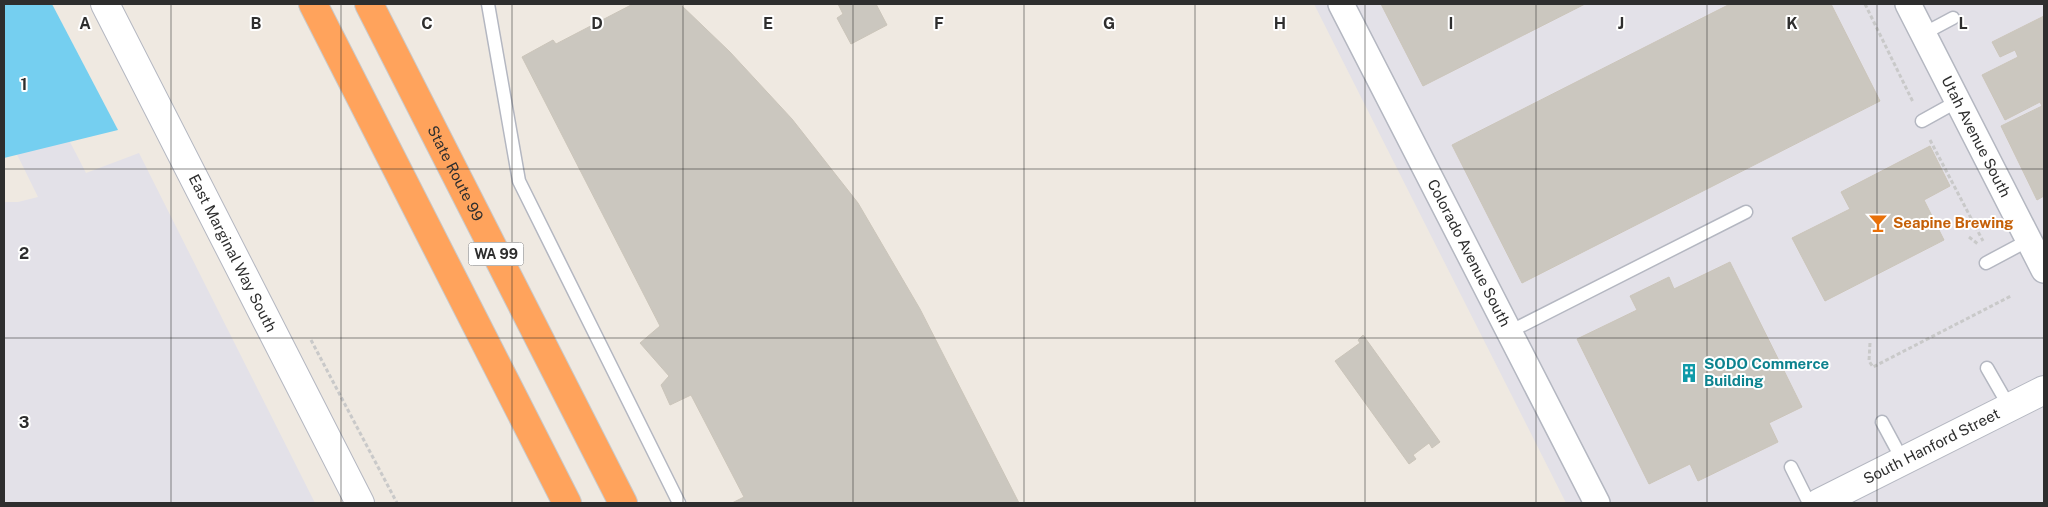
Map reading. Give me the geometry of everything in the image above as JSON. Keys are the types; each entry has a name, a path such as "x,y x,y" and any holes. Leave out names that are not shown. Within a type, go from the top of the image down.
{"highway":[{"name":"WA 99","path":"313,4 567,503"},
{"name":"State Route 99","path":"370,4 623,503"}],"main road":[{"name":"East Marginal Way South","path":"105,4 360,503"},
{"name":"South Hanford Street","path":"1819,503 2044,390"}],"street":[{"name":"Colorado Avenue South","path":"1341,4 1597,503"},
{"name":"Utah Avenue South","path":"1908,4 2044,270"}],"lane":[{"path":"488,4 519,181 679,503"},
{"path":"1923,34 1953,18"},
{"path":"1922,121 1958,102"},
{"path":"1509,332 1746,212"},
{"path":"1986,263 2029,240"},
{"path":"1987,368 2010,408"},
{"path":"1882,422 1903,461"},
{"path":"1790,467 1810,503"}],"path":[{"path":"1870,344 1869,361 1873,367 2011,296"}],"shaded area":[{"path":"1314,4 2044,4 2044,503 1566,503"},
{"path":"4,14 86,173 139,153 315,503 4,503 4,202 18,202 38,197 4,128"}],"water":[{"path":"4,4 52,4 118,130 4,158"}],"building":[{"path":"633,4 680,4 730,52 792,119 858,203 920,309 1019,503 732,503 744,497 691,395 670,405 661,385 669,376 640,343 660,326 522,57 553,40 556,44"},
{"path":"838,4 876,4 887,25 851,44 837,18 843,14"},
{"path":"1381,4 1585,4 1423,86"},
{"path":"1730,4 1831,4 1880,101 1522,283 1452,145"},
{"path":"2044,16 2044,196 2037,200 2001,126 2042,106 2040,102 2005,120 1982,75 2018,57 2015,50 2000,57 1992,42"},
{"name":"Seapine Brewing","path":"1930,146 1950,186 1924,200 1944,240 1825,301 1792,238 1850,209 1841,192"},
{"name":"SODO Commerce Building","path":"1730,262 1802,407 1769,423 1778,442 1698,481 1690,464 1649,484 1577,339 1637,310 1630,296 1669,277 1674,289"},
{"path":"1363,335 1440,442 1432,448 1429,443 1413,455 1416,459 1409,464 1335,361 1360,343 1358,340"}],"place":[{"name":"Seapine Brewing","path":"1878,223"},
{"name":"SODO Commerce Building","path":"1689,373"}]}
